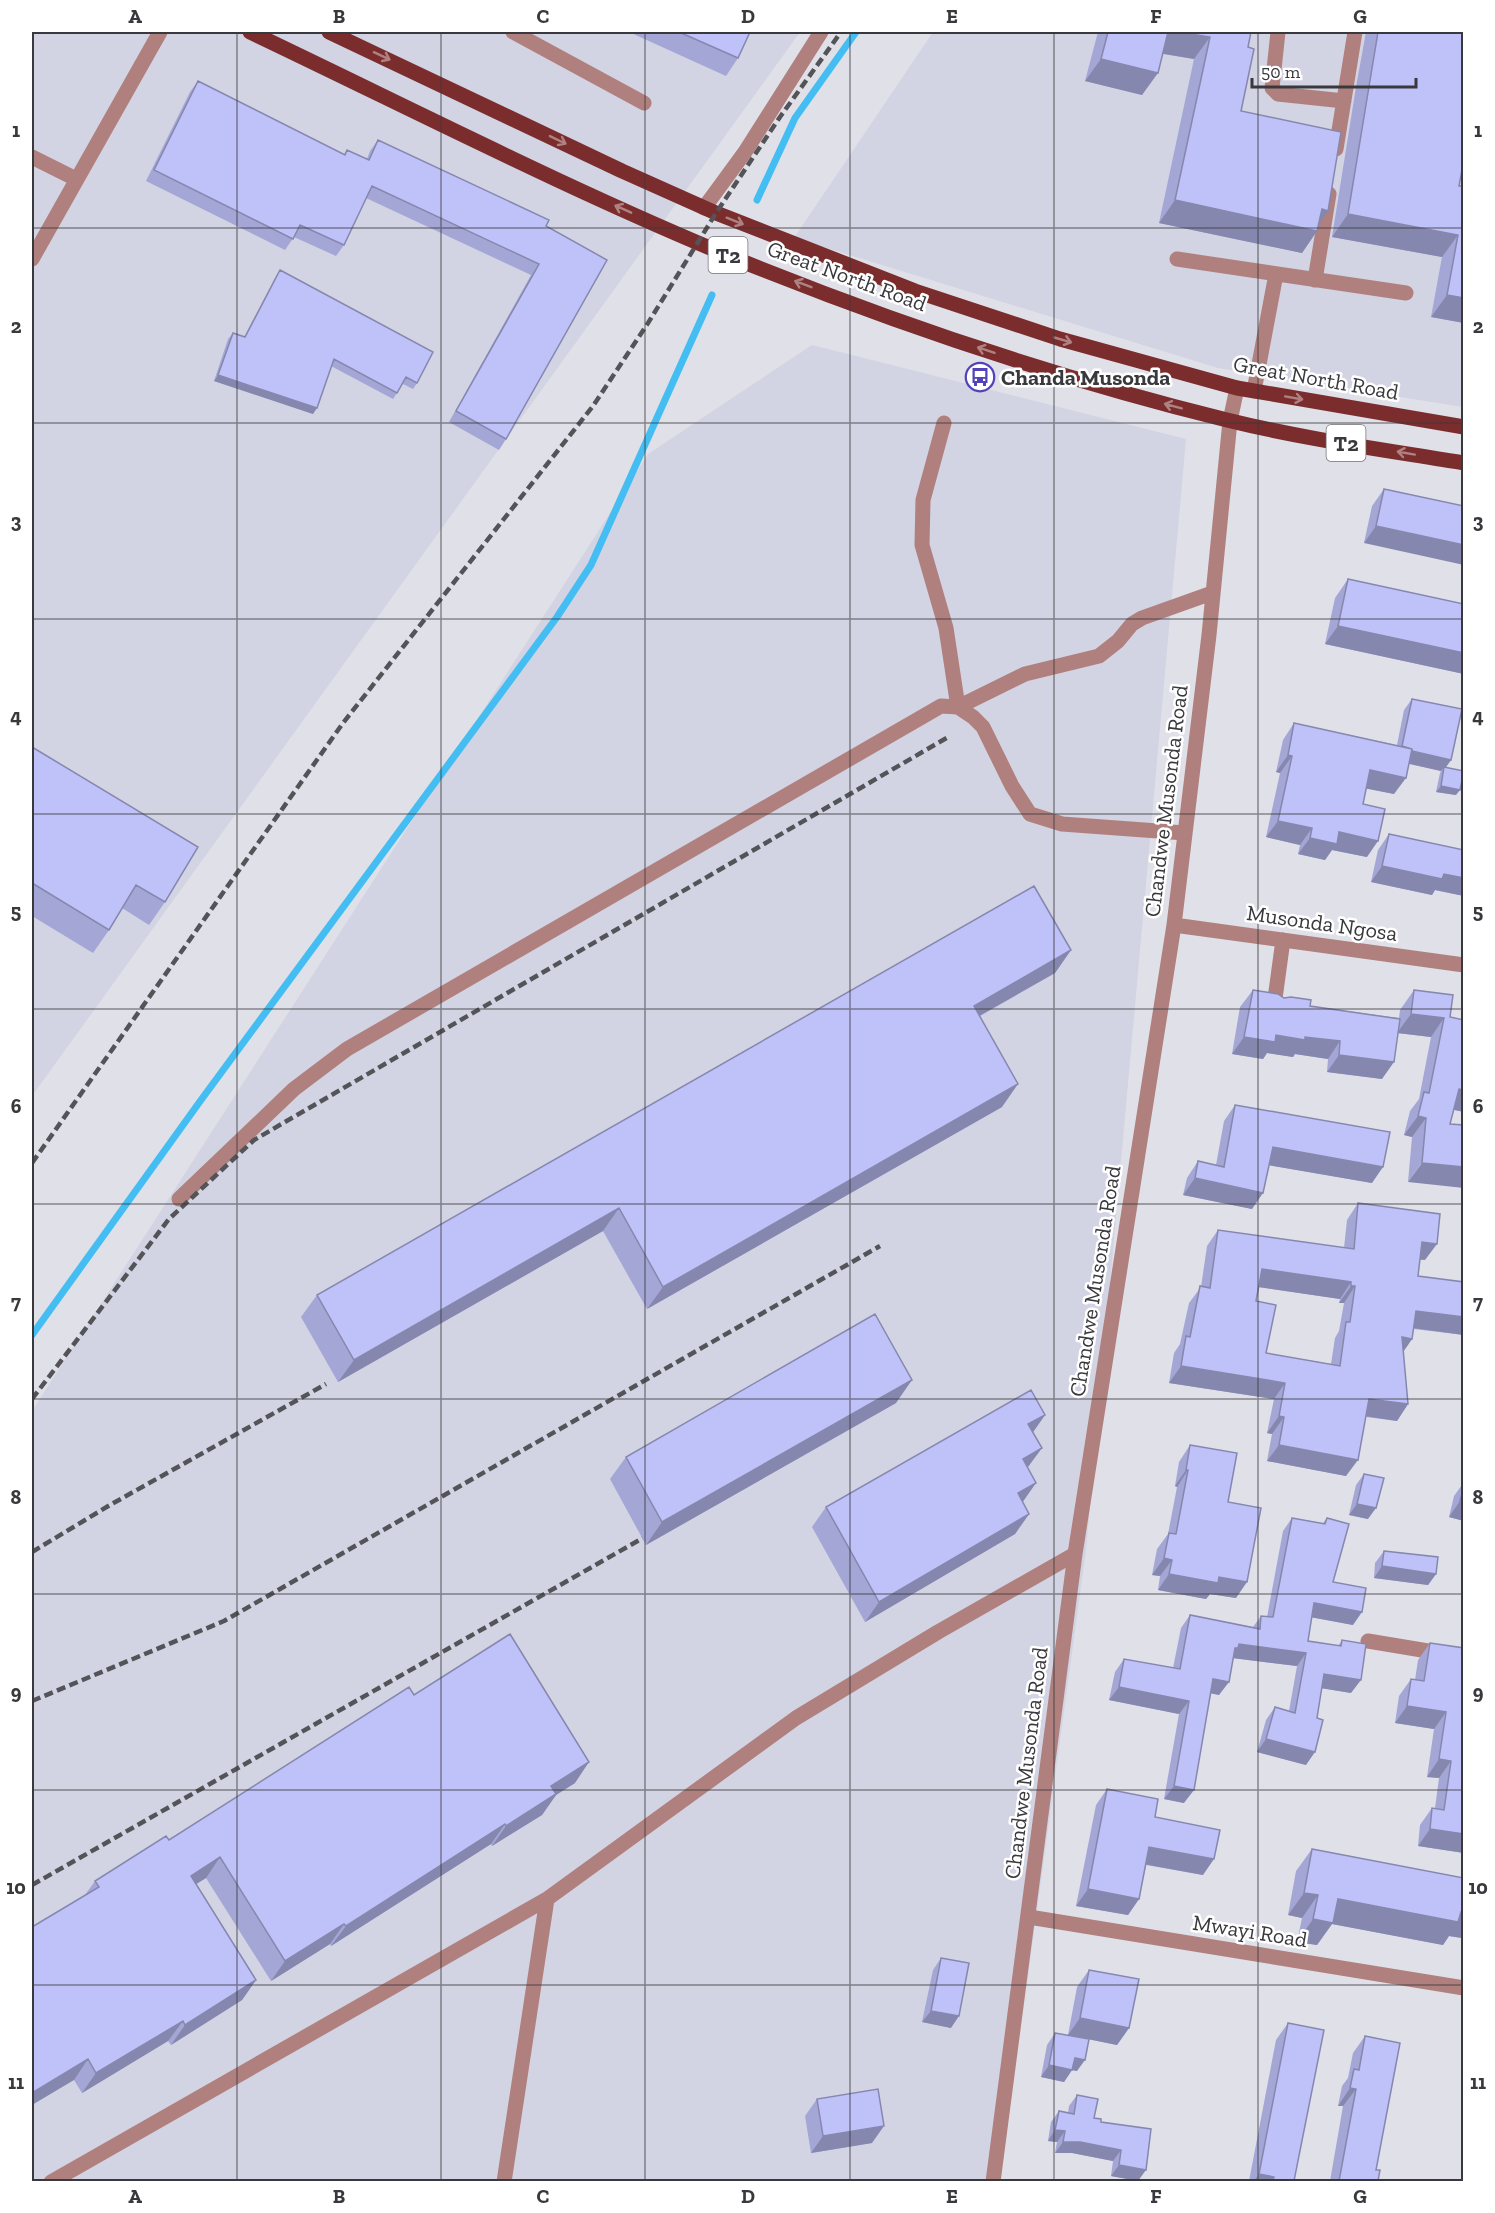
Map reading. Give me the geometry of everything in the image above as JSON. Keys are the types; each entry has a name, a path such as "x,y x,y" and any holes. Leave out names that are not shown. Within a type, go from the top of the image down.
{"main road":[{"name":"Great North Road","path":"250,32 590,195 744,262 976,347 1128,394 1230,421 1464,464"},
{"name":"Great North Road","path":"329,32 704,208 799,247 977,312 1060,339 1237,388 1464,427"}],"street":[{"path":"32,259 160,32"},
{"path":"513,32 644,103"},
{"path":"704,208 745,152 821,32"},
{"path":"1278,32 1272,88 1278,94 1344,101"},
{"path":"1315,280 1355,32"},
{"path":"32,157 76,179"},
{"path":"1177,259 1406,293"},
{"path":"1254,391 1276,274"},
{"name":"Chandwe Musonda Road","path":"993,2181 1076,1554 1174,925 1230,421 1237,388"},
{"path":"944,423 923,500 922,545 946,628 958,707 983,727 1012,786 1030,814 1062,824 1185,833"},
{"path":"179,1199 294,1089 347,1049 941,706 958,707 1025,674 1099,656 1118,641 1132,624 1142,618 1212,593"},
{"name":"Musonda Ngosa","path":"1174,925 1464,965"},
{"path":"1274,1006 1283,940"},
{"path":"51,2181 547,1899 796,1718 910,1648 1076,1554"},
{"path":"1368,1641 1464,1657"},
{"path":"504,2181 547,1899"},
{"name":"Mwayi Road","path":"1029,1917 1464,1988"}],"shaded area":[{"path":"32,32 800,32 32,1096"},
{"path":"933,32 1463,32 1463,407 1218,368 794,238"},
{"path":"812,345 1186,439 1086,1550 1000,2181 32,2181 32,1411 648,454"}],"building":[{"path":"679,32 750,32 738,58"},
{"path":"1108,32 1168,32 1158,73 1101,59"},
{"path":"1179,32 1251,32 1248,47 1254,49 1241,111 1341,132 1328,211 1322,209 1317,231 1175,200 1210,37"},
{"path":"1378,32 1464,32 1464,159 1459,186 1464,186 1464,298 1447,295 1458,235 1348,214"},
{"path":"198,81 345,155 347,150 369,160 378,140 549,220 546,226 607,260 506,439 456,411 539,264 372,186 344,245 300,225 293,239 154,170"},
{"path":"280,270 433,352 417,383 406,377 397,393 334,359 317,408 218,375 233,333 245,337"},
{"path":"1384,489 1464,506 1464,545 1376,526"},
{"path":"1348,579 1464,604 1464,653 1338,626"},
{"path":"1412,699 1462,709 1451,760 1412,751 1402,746"},
{"path":"1294,723 1412,749 1406,778 1370,770 1363,804 1385,809 1378,841 1339,832 1337,844 1310,838 1312,828 1278,821 1292,756 1288,755"},
{"path":"32,747 198,847 165,902 136,885 109,930 32,883"},
{"path":"1444,767 1464,771 1460,790 1441,786"},
{"path":"1389,834 1464,850 1464,878 1444,874 1442,879 1382,866"},
{"path":"1034,886 1071,950 974,1006 1018,1084 663,1287 619,1208 354,1360 317,1295"},
{"path":"1253,990 1278,994 1284,998 1311,1000 1310,1006 1400,1019 1394,1062 1339,1055 1340,1041 1305,1037 1305,1040 1276,1035 1275,1042 1244,1037"},
{"path":"1414,990 1453,995 1450,1017 1464,1020 1464,1090 1459,1089 1450,1124 1464,1125 1464,1167 1422,1163 1426,1118 1418,1116 1424,1092 1429,1093 1444,1018 1411,1014"},
{"path":"1235,1105 1390,1132 1383,1167 1273,1147 1263,1193 1195,1178 1198,1161 1224,1167"},
{"path":"1358,1203 1440,1214 1437,1244 1422,1242 1418,1276 1464,1282 1464,1317 1416,1311 1412,1339 1402,1337 1408,1404 1369,1399 1358,1460 1279,1445 1284,1417 1279,1416 1285,1383 1181,1366 1186,1336 1190,1337 1200,1286 1210,1288 1218,1230 1354,1249","holes":["1262,1269 1351,1282 1351,1286 1355,1286 1350,1322 1346,1322 1340,1366 1266,1353 1276,1305 1256,1301"]},
{"path":"875,1314 912,1380 662,1522 626,1457"},
{"path":"1031,1390 1045,1415 1028,1424 1042,1448 1023,1459 1036,1483 1018,1493 1029,1514 879,1602 826,1507"},
{"path":"1190,1445 1237,1453 1228,1502 1261,1508 1247,1582 1219,1577 1218,1583 1169,1574 1172,1560 1164,1558 1169,1533 1176,1534 1188,1470 1186,1470"},
{"path":"1364,1474 1384,1478 1376,1508 1357,1504"},
{"path":"1464,1487 1464,1502 1460,1501"},
{"path":"1292,1518 1325,1524 1327,1518 1349,1524 1333,1582 1366,1588 1362,1612 1314,1603 1308,1641 1341,1646 1342,1640 1366,1644 1361,1680 1324,1674 1317,1718 1323,1720 1315,1752 1266,1739 1275,1707 1295,1713 1306,1653 1239,1644 1238,1648 1235,1648 1229,1682 1213,1679 1194,1790 1174,1786 1189,1701 1119,1687 1124,1659 1180,1669 1190,1615 1260,1629 1261,1616 1273,1617"},
{"path":"1384,1551 1438,1557 1436,1574 1382,1566"},
{"path":"510,1634 589,1762 551,1786 556,1794 346,1926 344,1924 285,1961 220,1857 191,1876 256,1980 185,2025 183,2021 96,2073 88,2059 32,2093 32,1927 99,1887 95,1881 166,1836 169,1840 409,1687 414,1695"},
{"path":"1430,1643 1464,1648 1464,1834 1430,1829 1432,1808 1444,1810 1451,1761 1439,1759 1446,1712 1407,1706 1411,1679 1424,1681"},
{"path":"1107,1789 1158,1799 1155,1817 1220,1830 1214,1859 1149,1847 1139,1899 1088,1889"},
{"path":"1312,1849 1464,1878 1464,1913 1461,1912 1458,1922 1338,1899 1333,1923 1313,1919 1318,1895 1304,1893"},
{"path":"941,1958 969,1963 959,2016 931,2011"},
{"path":"1089,1970 1139,1979 1129,2028 1080,2018"},
{"path":"1288,2023 1324,2030 1294,2181 1273,2181 1274,2177 1259,2174"},
{"path":"1055,2033 1089,2039 1085,2060 1075,2058 1072,2070 1049,2065"},
{"path":"1365,2036 1400,2043 1376,2170 1380,2170 1378,2181 1339,2181 1356,2089 1350,2088 1354,2069 1359,2070"},
{"path":"878,2089 884,2126 823,2136 817,2099"},
{"path":"1077,2095 1098,2099 1094,2118 1101,2119 1101,2122 1151,2129 1146,2170 1119,2165 1121,2150 1080,2142 1063,2142 1065,2131 1055,2130 1059,2111 1074,2114"}],"waterway":[{"path":"757,200 795,118 856,32"},
{"path":"32,1335 201,1100 557,617 591,565 712,295"}],"railway":[{"path":"32,1163 343,723 593,406 716,213 780,117 841,32"},
{"path":"32,1399 169,1219 254,1140 950,736"},
{"path":"32,1701 224,1621 880,1246"},
{"path":"32,1552 110,1505 326,1384"},
{"path":"32,1885 657,1530"}],"place":[{"name":"Chanda Musonda","path":"980,377"}]}
